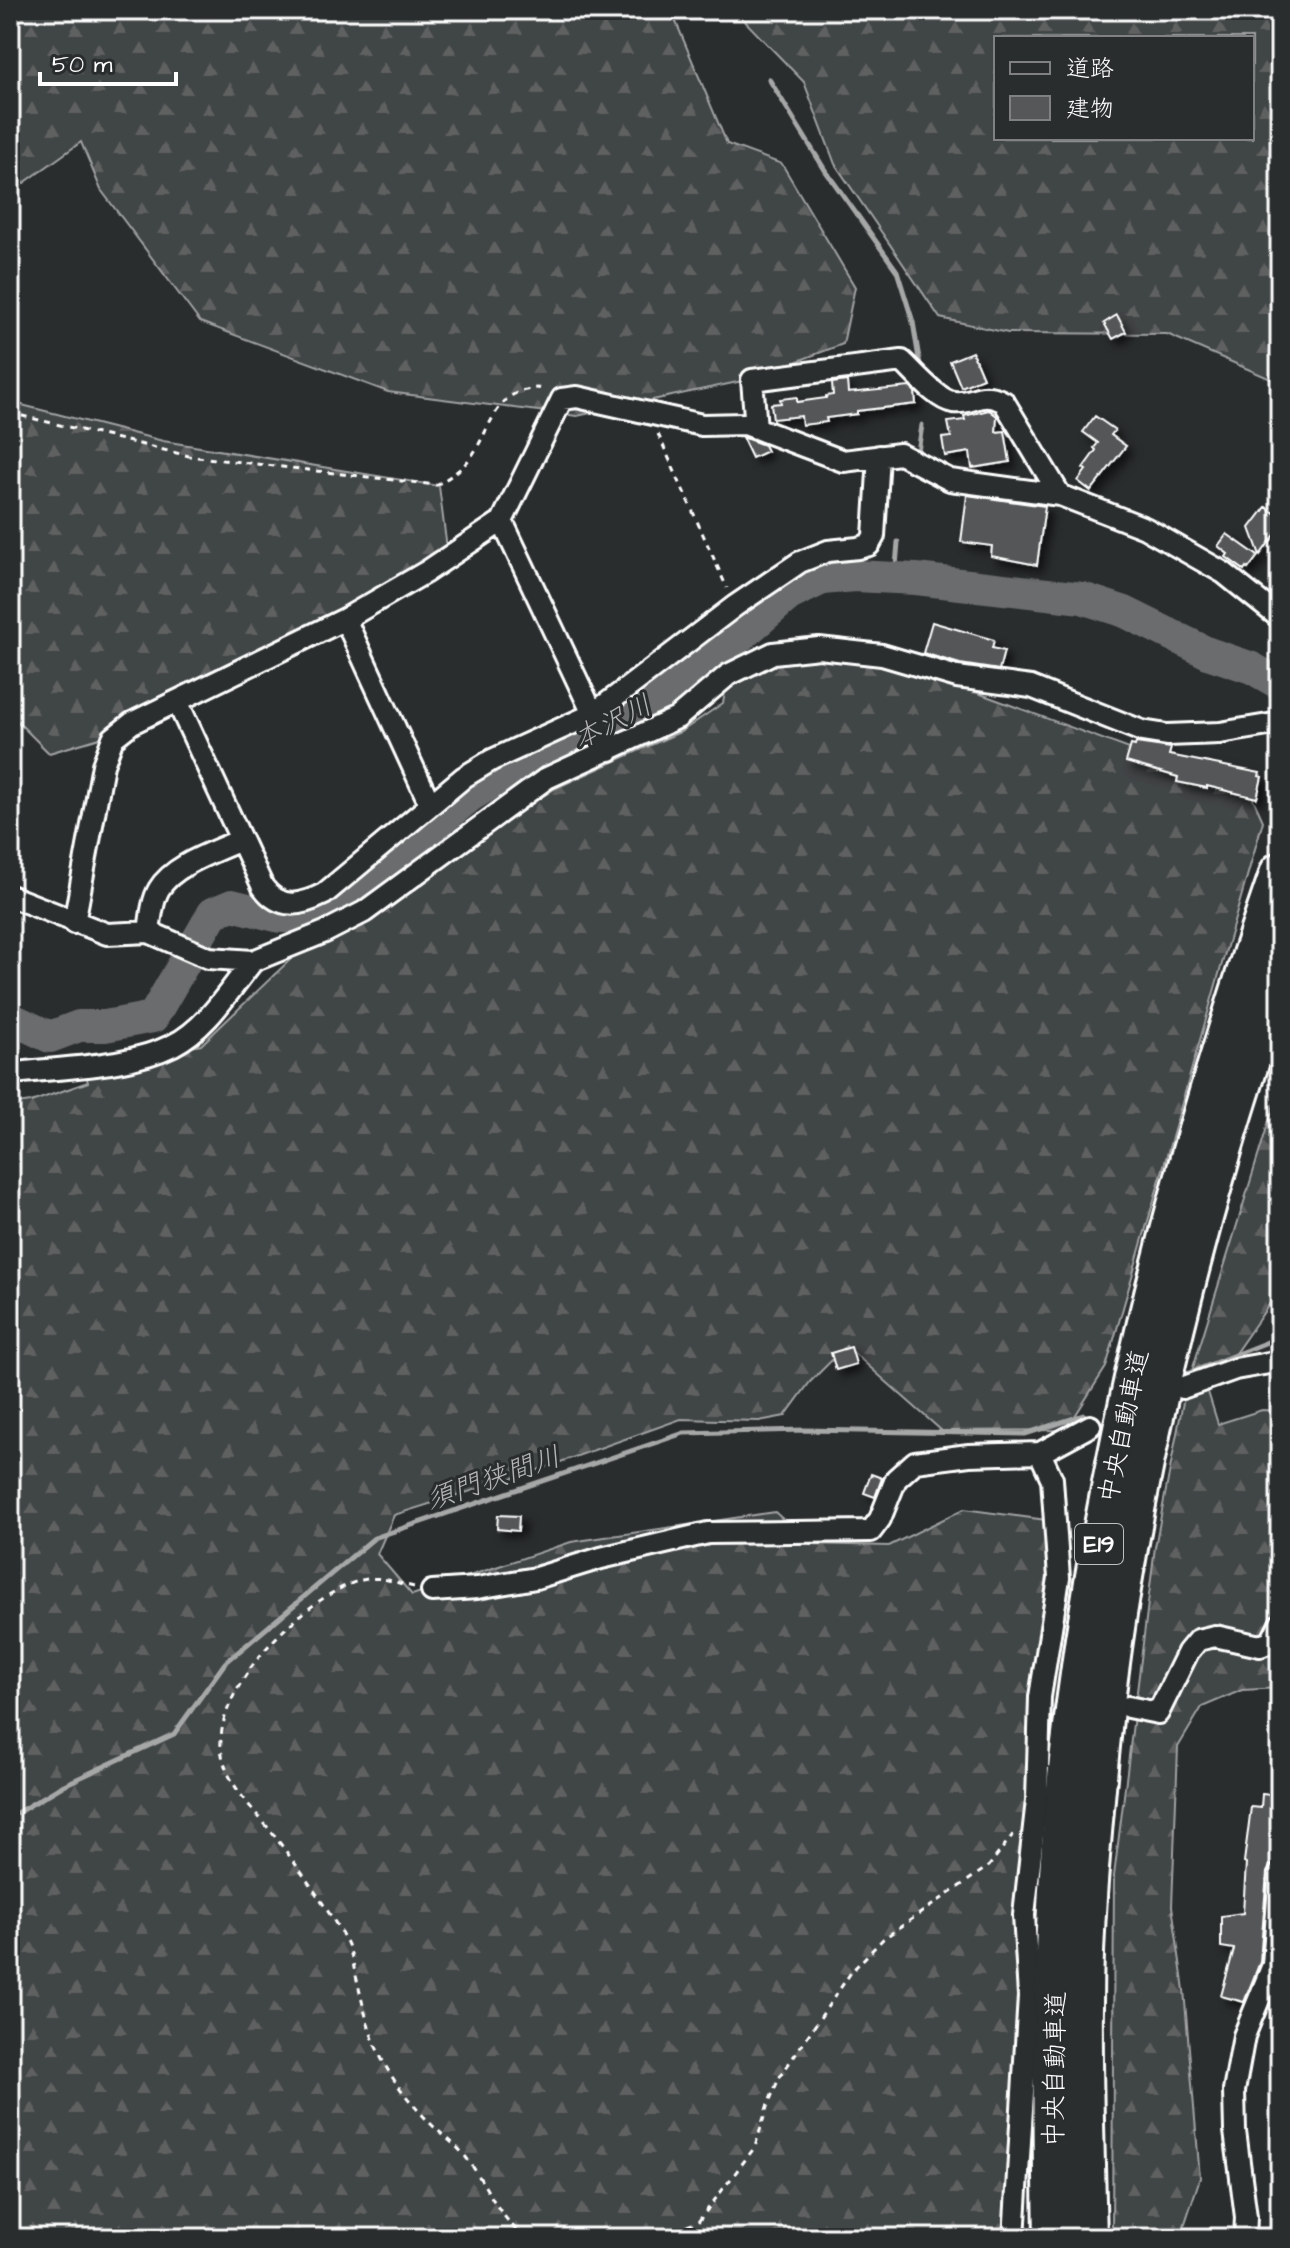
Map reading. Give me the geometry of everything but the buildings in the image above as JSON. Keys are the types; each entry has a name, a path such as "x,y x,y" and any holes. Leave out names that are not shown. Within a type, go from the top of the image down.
{"highway":[{"name":"中央自動車道","path":"1054,2238 1053,2031 1060,1879 1067,1773 1097,1557 1151,1301 1192,1148 1280,872"},
{"name":"中央自動車道","path":"1087,2238 1083,1987 1096,1789 1114,1644 1146,1454 1176,1321 1221,1153 1280,968"}],"street":[{"path":"756,428 752,380 902,361 940,397 953,402 991,395 1004,402 1060,495"},
{"path":"74,923 103,765 113,738 132,723 345,619 426,572 502,521 562,399 577,397 702,425 745,424 843,461 900,454 950,480 1060,495 1145,528 1224,573 1280,618"},
{"path":"177,701 263,887 270,897 281,903 292,905 308,902 324,894 464,777 492,760 593,714 735,606 814,556 869,545 874,536 879,456"},
{"path":"502,521 610,750"},
{"path":"345,619 430,804"},
{"path":"10,896 107,934 149,932 209,958 253,961 325,932 364,912 547,778 677,718 728,675 773,653 819,648 882,655 957,677 1031,687 1142,731 1167,735 1220,733 1280,723"},
{"path":"149,932 159,888 171,875 240,840"},
{"path":"10,1077 16,1073 137,1058 175,1044 208,1017 253,961"},
{"path":"1182,1388 1235,1369 1280,1361"},
{"path":"432,1591 477,1588 536,1578 601,1558 708,1533 871,1531 880,1519 896,1479 915,1462 969,1455 1040,1453 1090,1426"},
{"path":"1014,2238 1029,1996 1024,1915 1050,1698 1059,1578 1052,1479 1040,1453"},
{"path":"1128,1707 1158,1713 1188,1652 1198,1640 1215,1636 1260,1646 1271,1642 1280,1624"},
{"path":"1245,2238 1246,2217 1235,2131 1234,2091 1244,2036 1273,1965 1280,1873"}],"path":[{"path":"10,413 189,456 436,485 458,472 473,455 502,403 516,391 539,387 562,399"},
{"path":"649,414 735,606"},
{"path":"432,1591 381,1577 359,1581 335,1592 294,1619 258,1659 230,1703 221,1735 222,1758 230,1778 347,1942 375,2045 387,2071 405,2097 462,2153 481,2179 494,2206 525,2238"},
{"path":"653,2238 698,2222 755,2147 779,2078 852,1971 883,1939 989,1866 1037,1800"}],"green space":[{"path":"10,10 671,10 727,144 782,164 855,287 843,344 747,380 577,416 388,392 200,322 101,190 81,142 17,188 10,185"},
{"path":"734,10 1280,10 1280,383 1167,334 1008,333 940,318 835,164 804,82"},
{"path":"10,402 163,441 439,486 447,549 367,607 120,732 49,753 10,714"},
{"path":"774,650 878,656 1251,794 1263,821 1106,1367 1066,1430 942,1431 846,1346 810,1382 785,1416 759,1421 681,1419 535,1471 394,1515 377,1554 412,1595 571,1542 775,1512 810,1544 889,1546 964,1509 1046,1520 1055,1569 1027,1908 1020,2238 10,2238 10,1105 31,1102 88,1082 84,1069 201,1045 295,955 336,926 556,788 682,731 723,703 729,672"},
{"path":"1280,1085 1280,1289 1208,1392 1218,1424 1262,1410 1280,1411 1280,1688 1242,1690 1202,1707 1178,1747 1172,1906 1184,1990 1200,2178 1180,2238 1112,2238 1114,1876 1155,1547 1184,1397"}],"waterway":[{"path":"769,79 825,170 897,271 913,322 920,365"},
{"path":"918,452 922,425"},
{"path":"895,578 898,542"},
{"name":"本沢川","path":"10,1018 50,1037 79,1026 105,1026 153,1017 213,913 232,905 280,917 306,917 334,907 470,796 520,766 614,728 641,712 789,595 822,579 855,576 916,579 1082,598 1125,612 1208,653 1252,668 1280,684"},
{"name":"須門狭間川","path":"1184,1375 1280,1337"},
{"name":"須門狭間川","path":"10,1817 64,1785 174,1734 225,1663 374,1538 684,1433 804,1430 1025,1434 1084,1415"}]}
